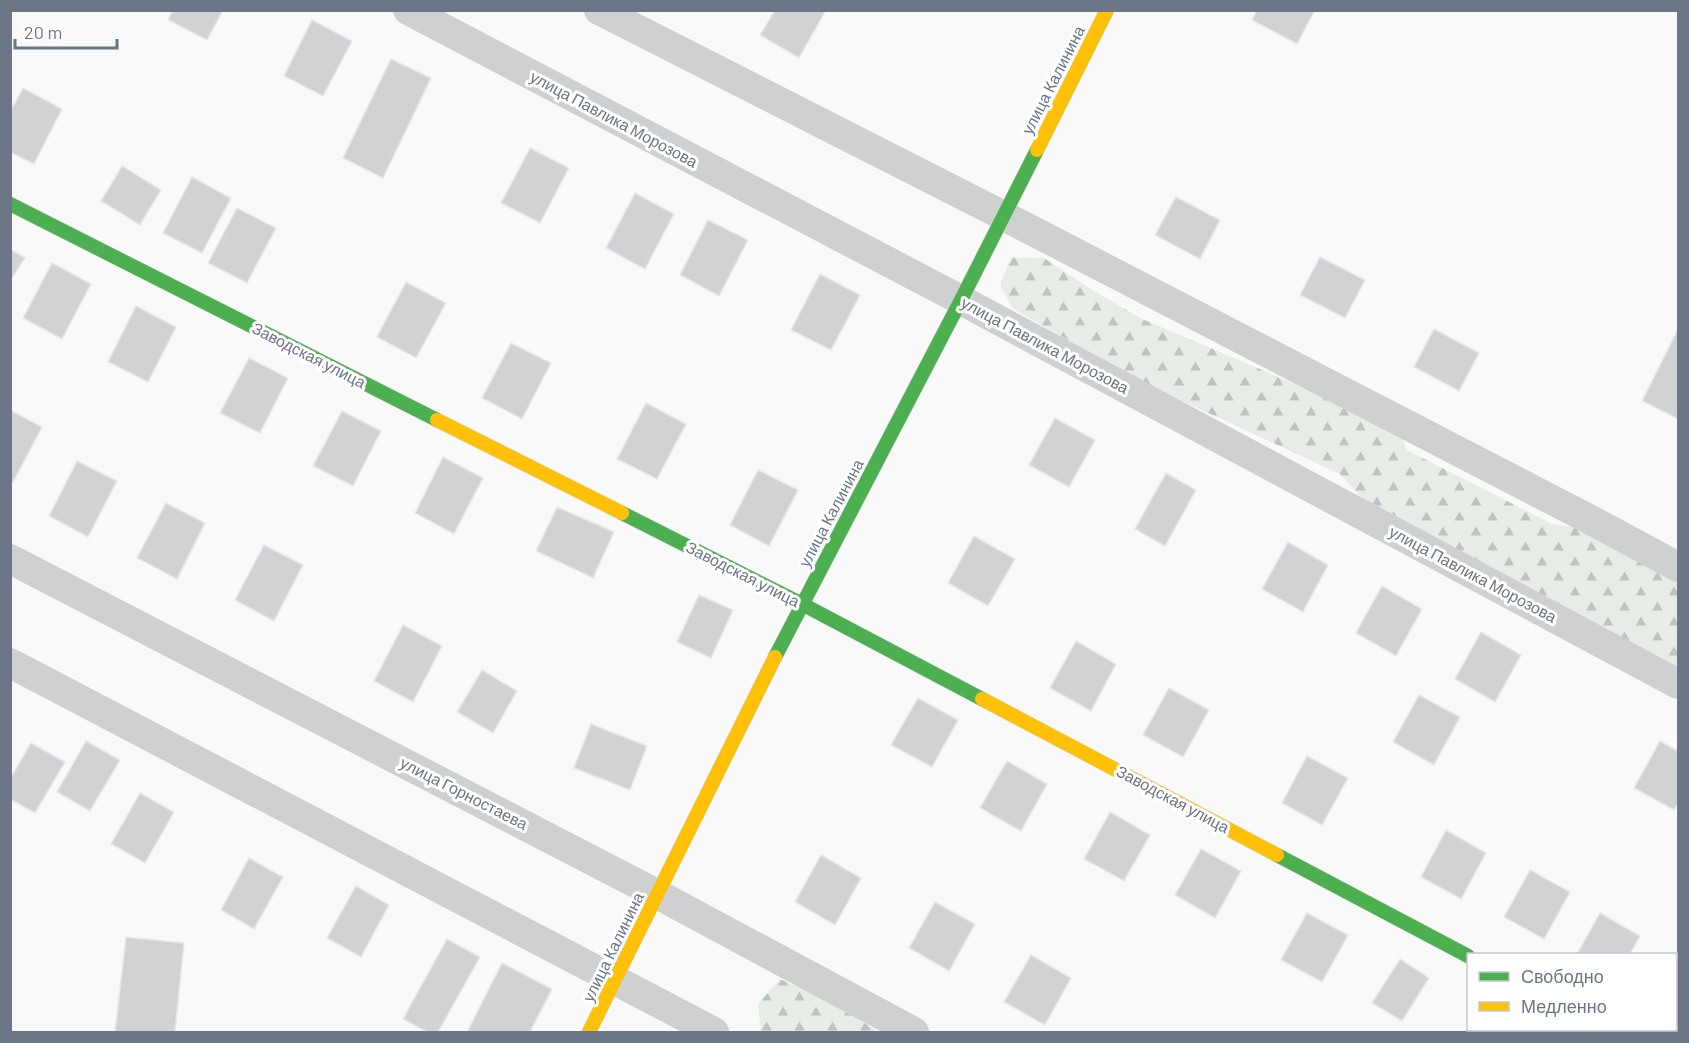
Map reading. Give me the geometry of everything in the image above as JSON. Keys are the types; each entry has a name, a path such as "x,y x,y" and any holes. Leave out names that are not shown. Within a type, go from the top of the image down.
{"street":[{"name":"улица Павлика Морозова","path":"408,10 961,300 1678,684"},
{"path":"599,10 1002,215 1678,567"},
{"name":"улица Калинина","path":"589,1032 802,604 961,300 1107,10"},
{"name":"Заводская улица","path":"10,204 802,604 1467,955"},
{"name":"улица Горностаева","path":"10,559 657,894 915,1032"},
{"path":"10,663 714,1032"}],"green space":[{"path":"1011,257 1044,258 1140,318 1398,428 1407,450 1552,524 1578,528 1678,579 1678,674 1363,499 1340,474 1139,381 1012,308 1000,285"},
{"path":"780,979 841,1007 878,1032 761,1032 758,1004"}],"building":[{"path":"173,10 223,10 207,40 168,20"},
{"path":"775,10 826,10 799,58 760,35"},
{"path":"1257,10 1315,10 1297,44 1252,20"},
{"path":"312,20 352,41 323,96 284,76"},
{"path":"391,59 431,78 383,178 343,158"},
{"path":"23,88 62,109 34,164 10,152 10,112"},
{"path":"530,148 569,168 540,223 501,203"},
{"path":"122,166 161,190 140,225 101,201"},
{"path":"192,177 231,198 202,253 163,233"},
{"path":"635,193 674,214 645,269 606,248"},
{"path":"1176,197 1220,220 1200,259 1155,235"},
{"path":"237,208 276,228 247,283 208,263"},
{"path":"708,220 748,240 719,296 680,275"},
{"path":"10,249 25,258 10,281"},
{"path":"1320,257 1365,280 1345,318 1300,295"},
{"path":"52,263 91,284 62,339 23,318"},
{"path":"820,274 860,295 831,350 791,330"},
{"path":"406,282 446,303 416,358 377,337"},
{"path":"136,306 176,327 148,382 108,362"},
{"path":"1434,329 1479,353 1459,391 1414,367"},
{"path":"1678,329 1678,419 1642,401"},
{"path":"511,343 551,363 522,419 482,398"},
{"path":"249,358 288,378 260,433 220,413"},
{"path":"646,403 686,424 657,479 617,459"},
{"path":"10,410 42,427 13,482 10,481"},
{"path":"342,411 381,431 353,486 313,466"},
{"path":"1055,418 1095,440 1069,487 1029,465"},
{"path":"443,457 483,478 454,534 415,513"},
{"path":"77,461 117,481 88,537 49,516"},
{"path":"758,470 798,490 769,546 730,525"},
{"path":"1166,473 1196,490 1165,546 1135,529"},
{"path":"166,503 205,523 177,579 137,558"},
{"path":"557,507 614,532 593,578 536,551"},
{"path":"974,536 1015,559 988,606 948,583"},
{"path":"1288,542 1328,565 1303,612 1262,589"},
{"path":"264,545 303,565 274,621 235,600"},
{"path":"1382,586 1422,609 1396,656 1356,633"},
{"path":"699,595 733,610 711,658 677,642"},
{"path":"403,625 442,646 413,702 374,681"},
{"path":"1481,632 1521,655 1495,702 1455,679"},
{"path":"1076,641 1116,664 1091,711 1050,688"},
{"path":"482,670 517,691 493,733 457,712"},
{"path":"1169,688 1209,710 1183,757 1143,735"},
{"path":"1419,695 1460,717 1434,765 1393,742"},
{"path":"918,698 958,720 932,767 891,745"},
{"path":"591,724 647,746 630,790 574,768"},
{"path":"86,741 120,760 90,811 57,792"},
{"path":"1660,741 1678,751 1678,803 1674,810 1634,788"},
{"path":"31,743 65,762 35,813 10,799 10,779"},
{"path":"1307,756 1348,778 1322,825 1282,803"},
{"path":"1007,761 1047,784 1021,831 980,808"},
{"path":"140,793 174,812 145,863 111,844"},
{"path":"1110,812 1150,835 1124,881 1084,859"},
{"path":"1446,830 1486,853 1461,899 1421,877"},
{"path":"1201,849 1241,871 1215,918 1175,895"},
{"path":"821,855 861,878 835,925 795,902"},
{"path":"249,858 283,877 254,929 221,910"},
{"path":"1530,870 1570,892 1544,939 1504,917"},
{"path":"356,886 389,905 361,957 327,938"},
{"path":"935,902 975,924 949,971 909,948"},
{"path":"1307,913 1348,935 1322,982 1281,960"},
{"path":"1600,913 1640,936 1631,953 1578,953"},
{"path":"126,937 184,943 175,1032 115,1032"},
{"path":"447,939 480,957 438,1032 427,1032 403,1019"},
{"path":"1031,955 1071,978 1045,1025 1004,1002"},
{"path":"1400,959 1429,978 1402,1021 1372,1003"},
{"path":"502,963 552,989 530,1032 467,1032"},
{"path":"1488,1031 1541,1031 1540,1032"}],"traffic: fast":[{"path":"775,657 1037,150"},
{"path":"10,204 437,420"},
{"path":"622,513 982,699"},
{"path":"1277,855 1467,955"}],"traffic: slow":[{"path":"1037,150 1107,10"},
{"path":"437,420 622,513"},
{"path":"589,1032 775,657"},
{"path":"982,699 1277,855"}]}
